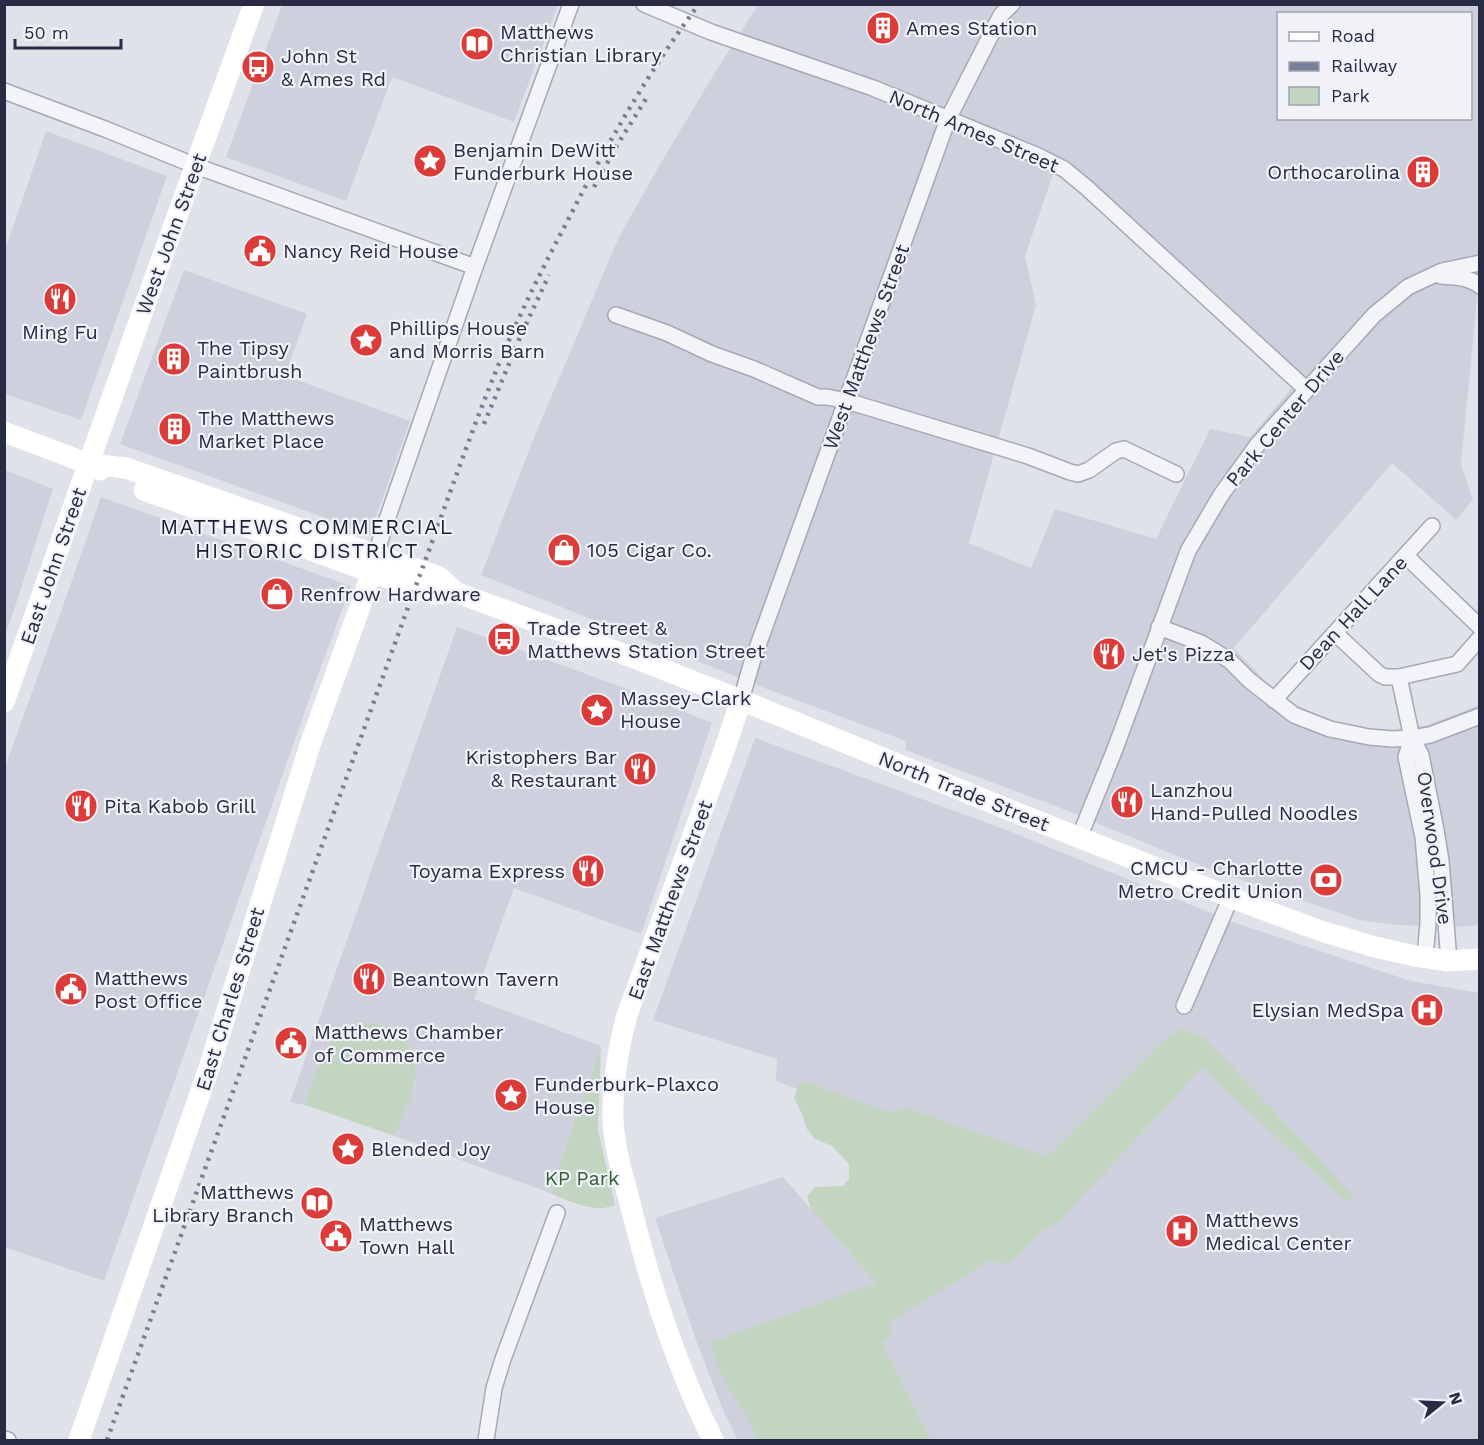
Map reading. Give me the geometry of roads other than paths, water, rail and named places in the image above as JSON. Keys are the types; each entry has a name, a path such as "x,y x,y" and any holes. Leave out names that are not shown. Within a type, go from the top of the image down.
{"main road":[{"name":"West John Street","path":"89,464 254,4"},
{"name":"North Trade Street","path":"4,432 89,464 126,468 374,564 439,577 455,592 741,700 1079,838 1321,931 1353,941 1425,957 1449,960 1479,959"},
{"name":"East John Street","path":"4,702 89,464"},
{"name":"East Charles Street","path":"79,1440 210,1068 310,744 374,564"},
{"name":"East Matthews Street","path":"713,1440 676,1355 648,1270 615,1141 613,1102 618,1048 627,1015 741,700"}],"street":[{"path":"374,564 384,528 475,267 571,4"},
{"name":"North Ames Street","path":"644,4 711,32 873,88 1036,155 1064,169 1307,390"},
{"name":"West Matthews Street","path":"741,700 948,119 1001,15 1012,4"},
{"path":"4,91 196,166 475,267"},
{"name":"Park Center Drive","path":"1079,838 1115,749 1188,551 1221,495 1258,444 1374,315 1408,287 1432,275 1479,263"},
{"path":"1432,275 1460,277 1479,286"},
{"path":"616,315 667,333 818,397 827,396 847,401 1028,456 1070,472 1078,474 1089,470 1116,451 1124,449 1176,474"},
{"name":"Dean Hall Lane","path":"1274,700 1432,526"},
{"path":"1406,556 1479,627"},
{"path":"1160,627 1201,643 1229,660 1249,680 1294,715 1330,729 1369,737 1412,738 1430,735 1479,716"},
{"path":"1335,633 1385,677 1399,677 1457,664 1479,638"},
{"name":"Overwood Drive","path":"1399,677 1412,738 1421,755 1436,830 1441,861 1449,960"},
{"name":"Overwood Drive","path":"1412,738 1406,757 1423,837 1428,895 1425,957"},
{"path":"1184,1006 1231,897"},
{"path":"486,1440 490,1409 503,1359 557,1213"}],"railway":[{"path":"107,1440 415,588 498,366 541,273 598,163 646,82 699,4"},
{"path":"594,187 649,94"},
{"path":"484,424 549,275"}],"place":[{"name":"Ames Station","path":"883,28"},
{"name":"Matthews Christian Library","path":"477,44"},
{"name":"John St & Ames Rd","path":"258,67"},
{"name":"Benjamin DeWitt Funderburk House","path":"430,161"},
{"name":"Orthocarolina","path":"1423,172"},
{"name":"Nancy Reid House","path":"260,251"},
{"name":"Ming Fu","path":"60,299"},
{"name":"Phillips House and Morris Barn","path":"366,340"},
{"name":"The Tipsy Paintbrush","path":"174,359"},
{"name":"The Matthews Market Place","path":"175,429"},
{"name":"105 Cigar Co.","path":"564,550"},
{"name":"Renfrow Hardware","path":"277,594"},
{"name":"Trade Street & Matthews Station Street","path":"504,639"},
{"name":"Jet's Pizza","path":"1109,654"},
{"name":"Massey-Clark House","path":"597,710"},
{"name":"Kristophers Bar & Restaurant","path":"640,769"},
{"name":"Lanzhou Hand-Pulled Noodles","path":"1127,802"},
{"name":"Pita Kabob Grill","path":"81,806"},
{"name":"Toyama Express","path":"588,871"},
{"name":"CMCU - Charlotte Metro Credit Union","path":"1326,880"},
{"name":"Beantown Tavern","path":"369,979"},
{"name":"Matthews Post Office","path":"71,989"},
{"name":"Elysian MedSpa","path":"1427,1010"},
{"name":"Matthews Chamber of Commerce","path":"291,1043"},
{"name":"Funderburk-Plaxco House","path":"511,1095"},
{"name":"Blended Joy","path":"348,1149"},
{"name":"Matthews Library Branch","path":"317,1203"},
{"name":"Matthews Medical Center","path":"1182,1231"},
{"name":"Matthews Town Hall","path":"336,1236"}],"district":[{"name":"MATTHEWS COMMERCIAL HISTORIC DISTRICT","path":"307,539"}],"park label":[{"name":"KP Park","path":"582,1178"}]}
